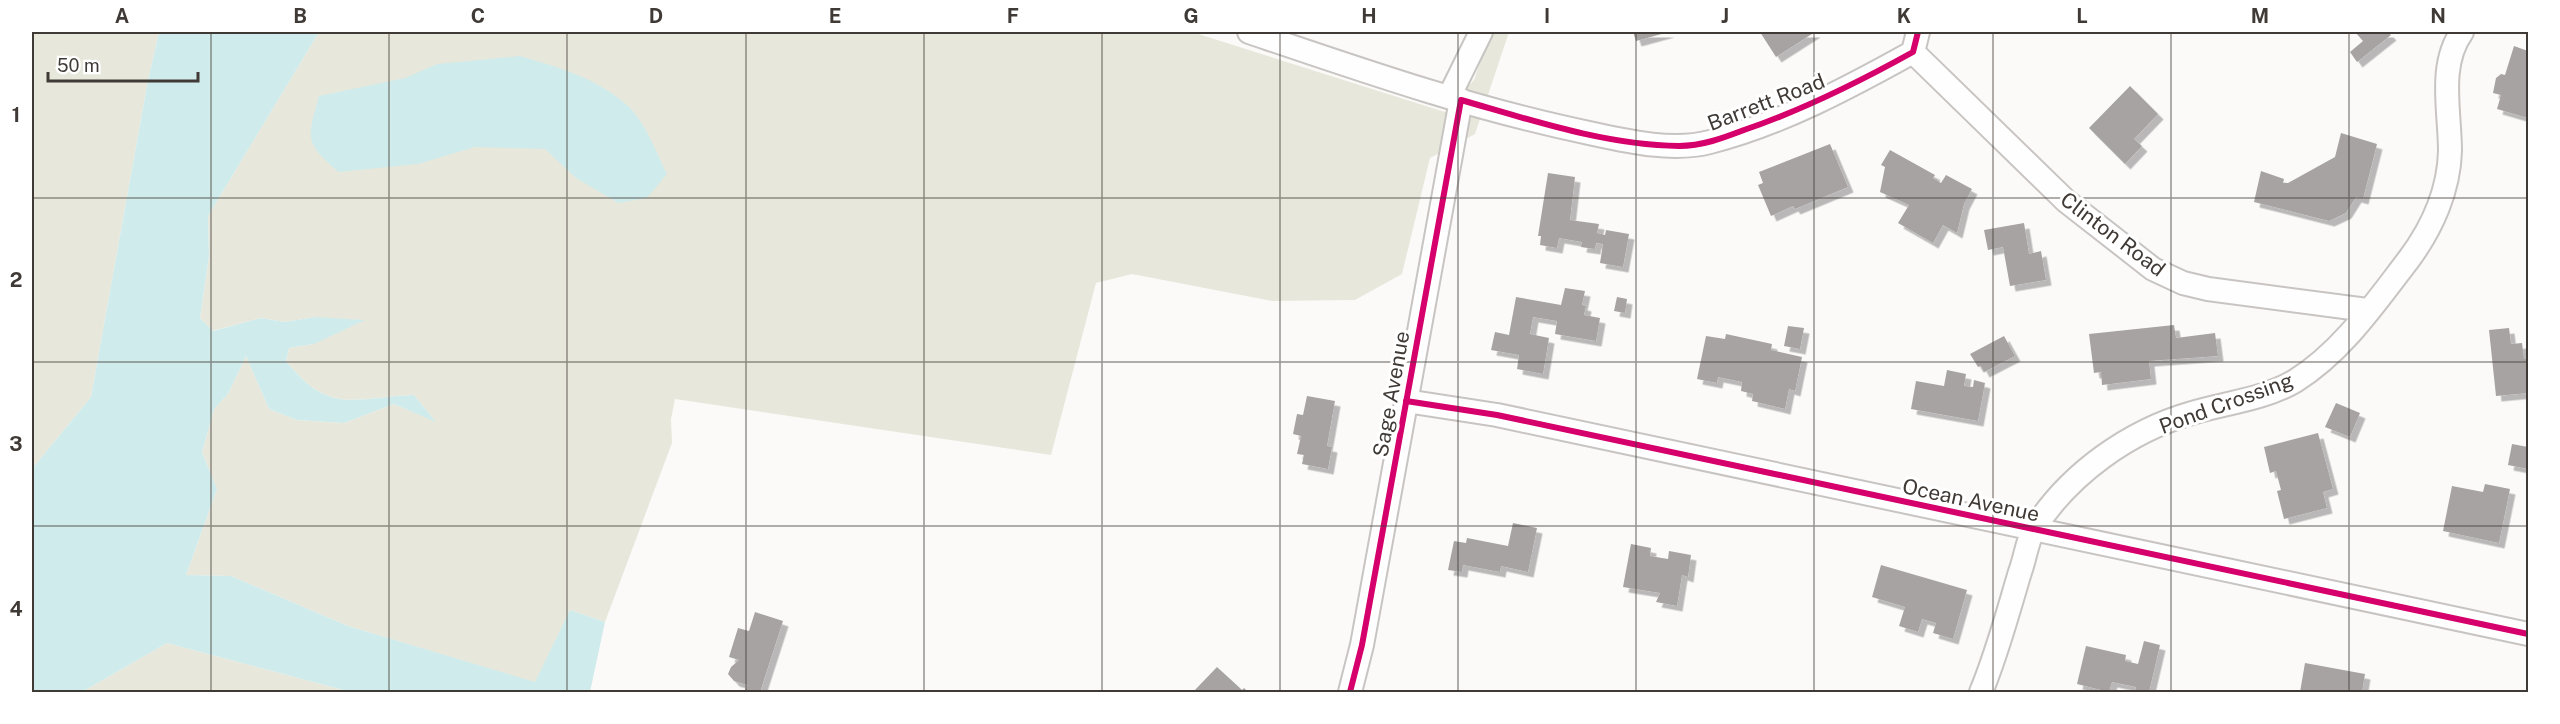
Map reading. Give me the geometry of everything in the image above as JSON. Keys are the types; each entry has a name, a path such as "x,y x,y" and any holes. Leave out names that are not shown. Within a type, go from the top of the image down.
{"street":[{"name":"Barrett Road","path":"1249,32 1418,89 1546,124 1618,139 1679,146 1709,142 1775,119 1862,81 1916,41"},
{"name":"Sage Avenue","path":"1350,693 1362,645 1406,401 1455,99 1481,32"},
{"name":"Pond Crossing","path":"1981,693 2034,530 2076,478 2112,450 2141,434 2188,414 2267,393 2294,382 2331,355 2411,256 2439,208 2446,186 2450,153 2447,72 2453,48 2462,32"},
{"name":"Clinton Road","path":"1916,41 2066,201 2153,269 2183,283 2208,289 2367,310"},
{"name":"Ocean Avenue","path":"1406,401 1497,415 2529,634"}],"shaded area":[{"path":"32,32 159,32 148,80 91,397 32,469"},
{"path":"319,32 1192,32 1445,112 1474,80 1491,32 1509,32 1475,134 1430,158 1402,274 1355,300 1272,301 1132,274 1096,283 1051,455 675,399 671,419 672,443 605,622 570,610 536,683 348,626 231,576 186,575 217,489 202,452 214,409 228,394 246,356 269,409 297,420 344,423 394,404 435,421 414,395 359,400 344,399 316,390 302,378 286,361 289,348 314,344 315,317 285,322 261,318 212,331 200,318 209,256 208,216"},
{"path":"167,643 351,692 82,692"}],"water":[{"path":"159,32 319,32 208,216 209,256 200,318 213,331 261,318 285,322 315,317 365,320 314,344 289,348 286,361 316,390 330,396 359,400 414,395 436,422 394,404 344,423 297,420 269,409 246,356 228,394 214,409 202,452 217,489 186,575 231,576 348,626 535,682 570,610 605,622 590,692 351,692 167,643 82,692 32,692 32,469 91,397 148,80"},
{"path":"520,56 563,69 590,81 604,88 628,106 650,138 667,174 647,198 618,203 576,178 545,149 475,147 418,164 339,172 314,147 311,131 319,96 405,78 437,64"}],"building":[{"path":"1633,32 1669,32 1636,41"},
{"path":"1760,32 1815,32 1776,57"},
{"path":"2355,32 2388,32 2391,35 2357,62 2350,52 2363,41"},
{"path":"2514,46 2528,51 2528,118 2497,109 2501,95 2493,93 2496,78 2501,74 2505,75"},
{"path":"2130,86 2158,114 2134,139 2142,146 2125,164 2089,128"},
{"path":"2341,133 2377,144 2363,199 2356,197 2346,213 2329,221 2254,202 2261,171 2284,179 2283,183 2288,183 2335,157"},
{"path":"1830,144 1848,187 1795,209 1793,206 1771,216 1758,185 1763,183 1759,172"},
{"path":"1890,150 1935,175 1933,178 1941,183 1946,175 1972,189 1964,204 1957,233 1943,225 1933,243 1898,223 1909,205 1880,192 1885,167 1881,165"},
{"path":"1548,173 1575,177 1570,220 1599,224 1597,233 1605,235 1606,230 1629,234 1623,267 1600,263 1603,244 1596,243 1595,249 1581,247 1582,242 1559,238 1557,248 1540,245 1541,236 1538,236"},
{"path":"2024,223 2029,254 2041,251 2046,280 2010,286 2003,247 1988,250 1984,230"},
{"path":"1565,288 1585,291 1582,305 1586,306 1584,315 1600,318 1596,341 1555,334 1557,321 1533,317 1530,334 1549,338 1543,374 1517,369 1519,355 1491,350 1495,332 1509,335 1516,297 1561,305"},
{"path":"1617,297 1627,299 1625,313 1614,311"},
{"path":"2174,325 2176,338 2215,333 2218,356 2149,361 2151,379 2102,385 2101,372 2094,373 2089,334"},
{"path":"1788,326 1804,328 1800,349 1784,346"},
{"path":"2509,328 2511,344 2522,343 2524,359 2528,359 2528,393 2496,396 2489,330"},
{"path":"1726,334 1772,344 1771,350 1802,357 1795,391 1789,389 1785,409 1752,401 1753,394 1741,391 1742,382 1718,377 1717,383 1697,379 1706,336 1725,339"},
{"path":"2004,336 2015,356 1984,372 1970,354"},
{"path":"1947,370 1966,374 1964,386 1973,387 1974,380 1985,383 1978,421 1911,409 1916,381 1944,386"},
{"path":"1307,396 1335,401 1327,446 1332,447 1328,469 1302,464 1304,455 1297,454 1301,436 1293,434 1297,414 1303,415"},
{"path":"2336,403 2360,413 2350,437 2325,427"},
{"path":"2318,433 2333,489 2323,492 2327,508 2284,519 2277,491 2281,490 2276,471 2270,473 2264,447"},
{"path":"2512,444 2528,447 2528,469 2508,465"},
{"path":"2485,484 2510,489 2499,543 2443,531 2452,486 2483,492"},
{"path":"1513,523 1537,528 1528,572 1501,566 1500,572 1463,565 1462,572 1448,570 1454,541 1466,543 1467,538 1508,546"},
{"path":"1631,544 1651,548 1650,556 1668,559 1669,551 1691,555 1688,577 1682,575 1677,606 1656,602 1660,593 1623,587"},
{"path":"1881,565 1967,590 1953,639 1933,633 1936,623 1922,619 1918,632 1899,626 1905,607 1872,597"},
{"path":"755,612 783,621 760,692 744,692 747,685 734,681 728,674 731,667 739,660 729,657 738,628 749,631"},
{"path":"2144,641 2160,645 2149,692 2135,692 2136,687 2112,682 2109,692 2077,684 2086,646 2126,655 2125,661 2138,664"},
{"path":"2305,663 2365,674 2362,692 2300,692"},
{"path":"1217,667 1242,690 1244,688 1248,692 1193,692"}],"cycle path":[{"path":"1350,692 1362,645 1461,100 1596,136 1651,145 1696,145 1766,122 1851,85 1913,52 1918,32"},
{"path":"1406,401 1497,415 2528,634"}]}
